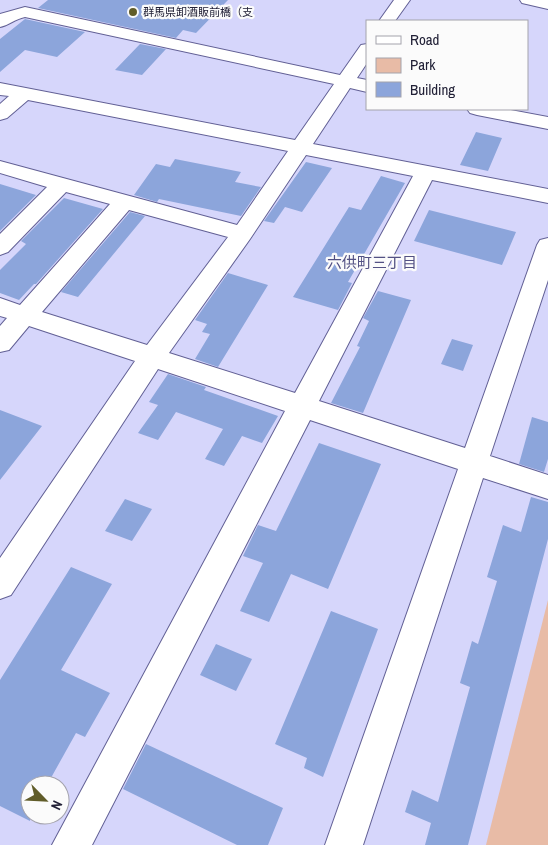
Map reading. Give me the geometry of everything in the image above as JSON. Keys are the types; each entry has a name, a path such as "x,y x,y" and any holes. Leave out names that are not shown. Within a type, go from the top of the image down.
{"street":[{"path":"388,20 402,0"},
{"path":"528,0 548,4"},
{"path":"0,22 9,15 25,12 355,84"},
{"path":"0,585 152,357 242,234 299,147 355,84 366,52"},
{"path":"0,89 548,196"},
{"path":"0,114 24,93"},
{"path":"483,110 548,123"},
{"path":"0,167 242,234"},
{"path":"70,845 426,172"},
{"path":"0,247 62,184"},
{"path":"0,343 12,311 124,202"},
{"path":"344,845 548,245"},
{"path":"12,311 548,487"}],"green space":[{"path":"548,600 548,845 486,845"}],"building":[{"name":"群馬県卸酒販前橋（支","path":"48,0 228,0 196,33 183,30 176,38 38,8"},
{"path":"25,19 85,32 57,57 25,50 0,72 0,39"},
{"path":"140,44 166,49 142,75 115,70"},
{"path":"476,132 502,138 488,171 460,165"},
{"path":"175,159 241,172 235,182 261,187 241,216 159,199 157,202 134,195 156,164 170,167"},
{"path":"306,162 332,168 302,212 285,207 274,223 264,221"},
{"path":"381,176 405,183 348,282 352,283 338,310 293,297 349,207 361,210"},
{"path":"0,184 36,195 0,231"},
{"path":"64,198 103,209 36,284 19,300 0,293 0,270 26,244 21,241"},
{"path":"429,210 516,232 502,265 414,241"},
{"path":"130,212 145,216 78,297 61,292"},
{"path":"228,273 268,285 218,367 195,359 210,334 202,332 207,324 195,320"},
{"path":"378,291 411,300 363,413 331,403 360,347 357,346 369,321 363,318"},
{"path":"452,339 473,345 463,371 441,364"},
{"path":"168,374 206,387 204,390 278,416 262,443 242,436 224,466 205,459 223,429 176,412 158,440 138,433 158,405 149,402"},
{"path":"0,410 42,426 0,480"},
{"path":"532,417 548,422 548,459 544,472 519,464"},
{"path":"319,443 381,464 328,589 291,574 269,622 240,611 263,563 243,556 258,525 276,531"},
{"path":"531,497 548,502 548,539 468,845 425,845 431,823 405,812 412,790 438,802 470,687 460,683 472,641 478,644 497,581 487,577 503,525 521,532"},
{"path":"125,499 152,509 132,541 105,531"},
{"path":"71,567 112,584 61,670 110,693 85,737 76,733 53,775 20,775 20,816 0,806 0,680"},
{"path":"331,611 378,629 323,777 304,768 307,758 275,744"},
{"path":"216,644 252,659 236,691 200,675"},
{"path":"146,744 283,808 268,845 237,845 123,789"}],"place":[{"name":"群馬県卸酒販前橋（支","path":"133,12"}],"district":[{"name":"六供町三丁目","path":"372,262"}]}
